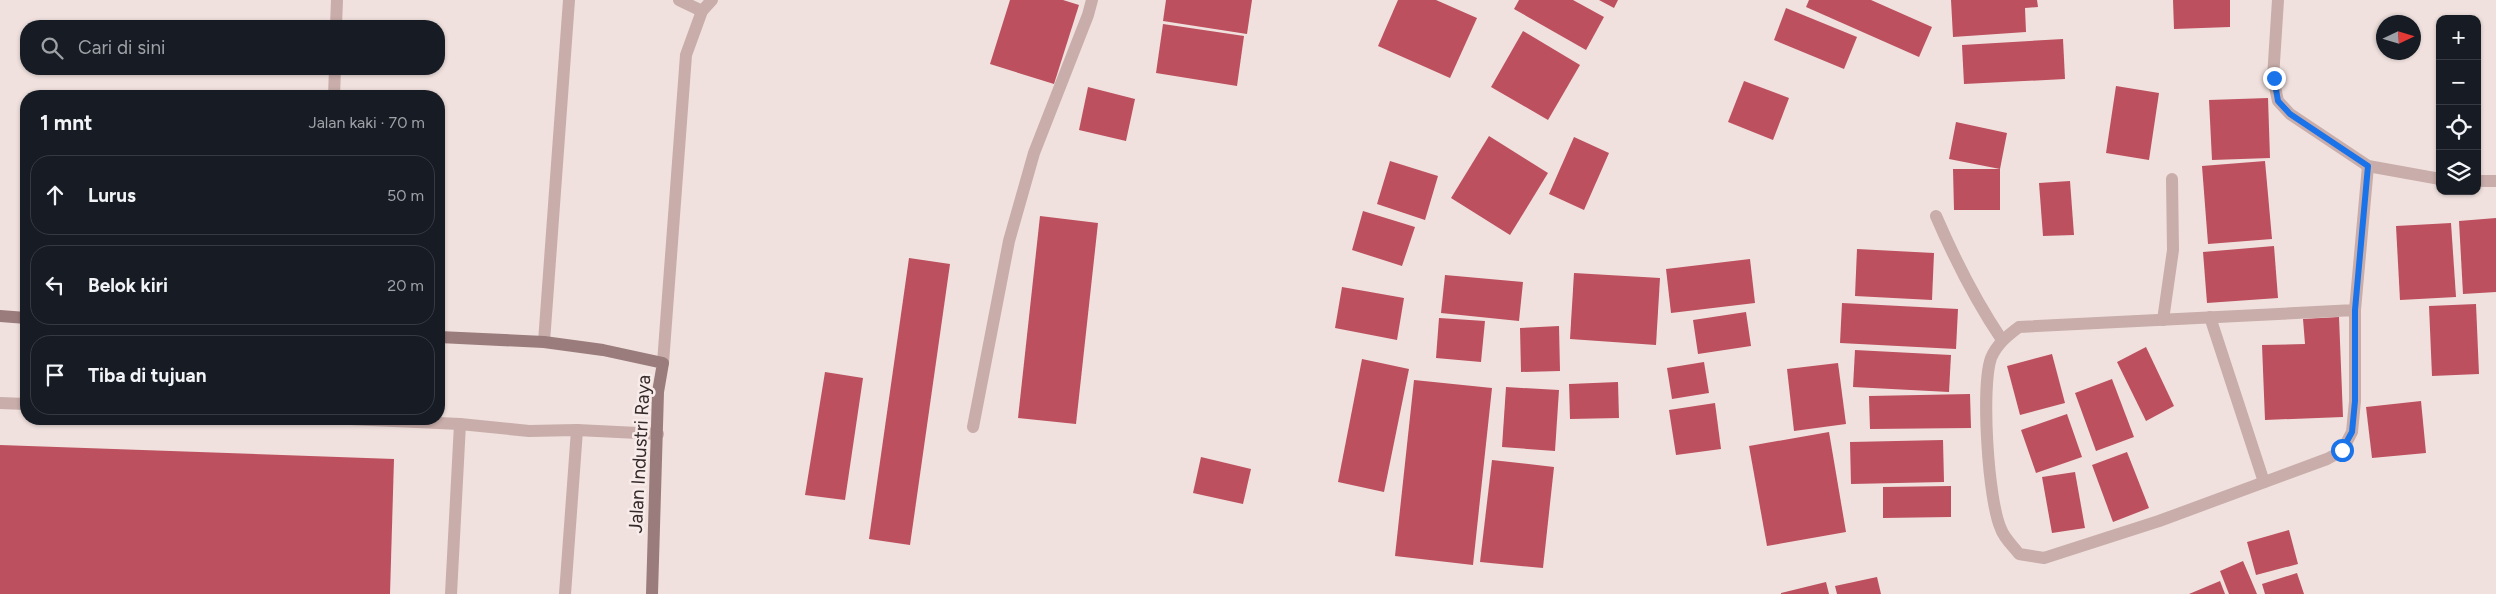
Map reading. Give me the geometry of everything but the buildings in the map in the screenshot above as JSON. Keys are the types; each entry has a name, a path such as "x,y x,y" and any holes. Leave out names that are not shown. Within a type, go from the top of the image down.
{"street":[{"path":"336,20 337,0"},
{"path":"544,342 569,0"},
{"path":"679,0 702,11"},
{"path":"663,363 686,55 702,11 712,0"},
{"path":"973,427 1012,232 1034,152 1088,15 1092,0"},
{"path":"2278,0 2274,78 2278,101 2290,114 2368,166 2436,179"},
{"path":"334,90 335,75"},
{"path":"2355,310 2018,327 2002,340 1991,359 1987,394 1988,445 1993,503 2001,530 2019,554 2044,558 2159,521 2334,455 2342,450 2352,432 2355,401 2355,310 2368,166"},
{"path":"2163,320 2173,250 2172,179"},
{"path":"2481,181 2496,181"},
{"path":"1936,216 1961,274 2002,340"},
{"path":"0,316 20,318"},
{"path":"2210,317 2264,482"},
{"name":"Jalan Industri Raya","path":"445,337 544,342 603,350 663,363 658,392 652,594"},
{"path":"0,403 20,404"},
{"path":"445,423 529,431 577,430 658,434"},
{"path":"451,594 460,424"},
{"path":"565,594 577,430"}],"route":[{"path":"2274,78 2278,101 2290,114 2368,166 2355,310 2355,401 2352,432 2342,450"}]}
